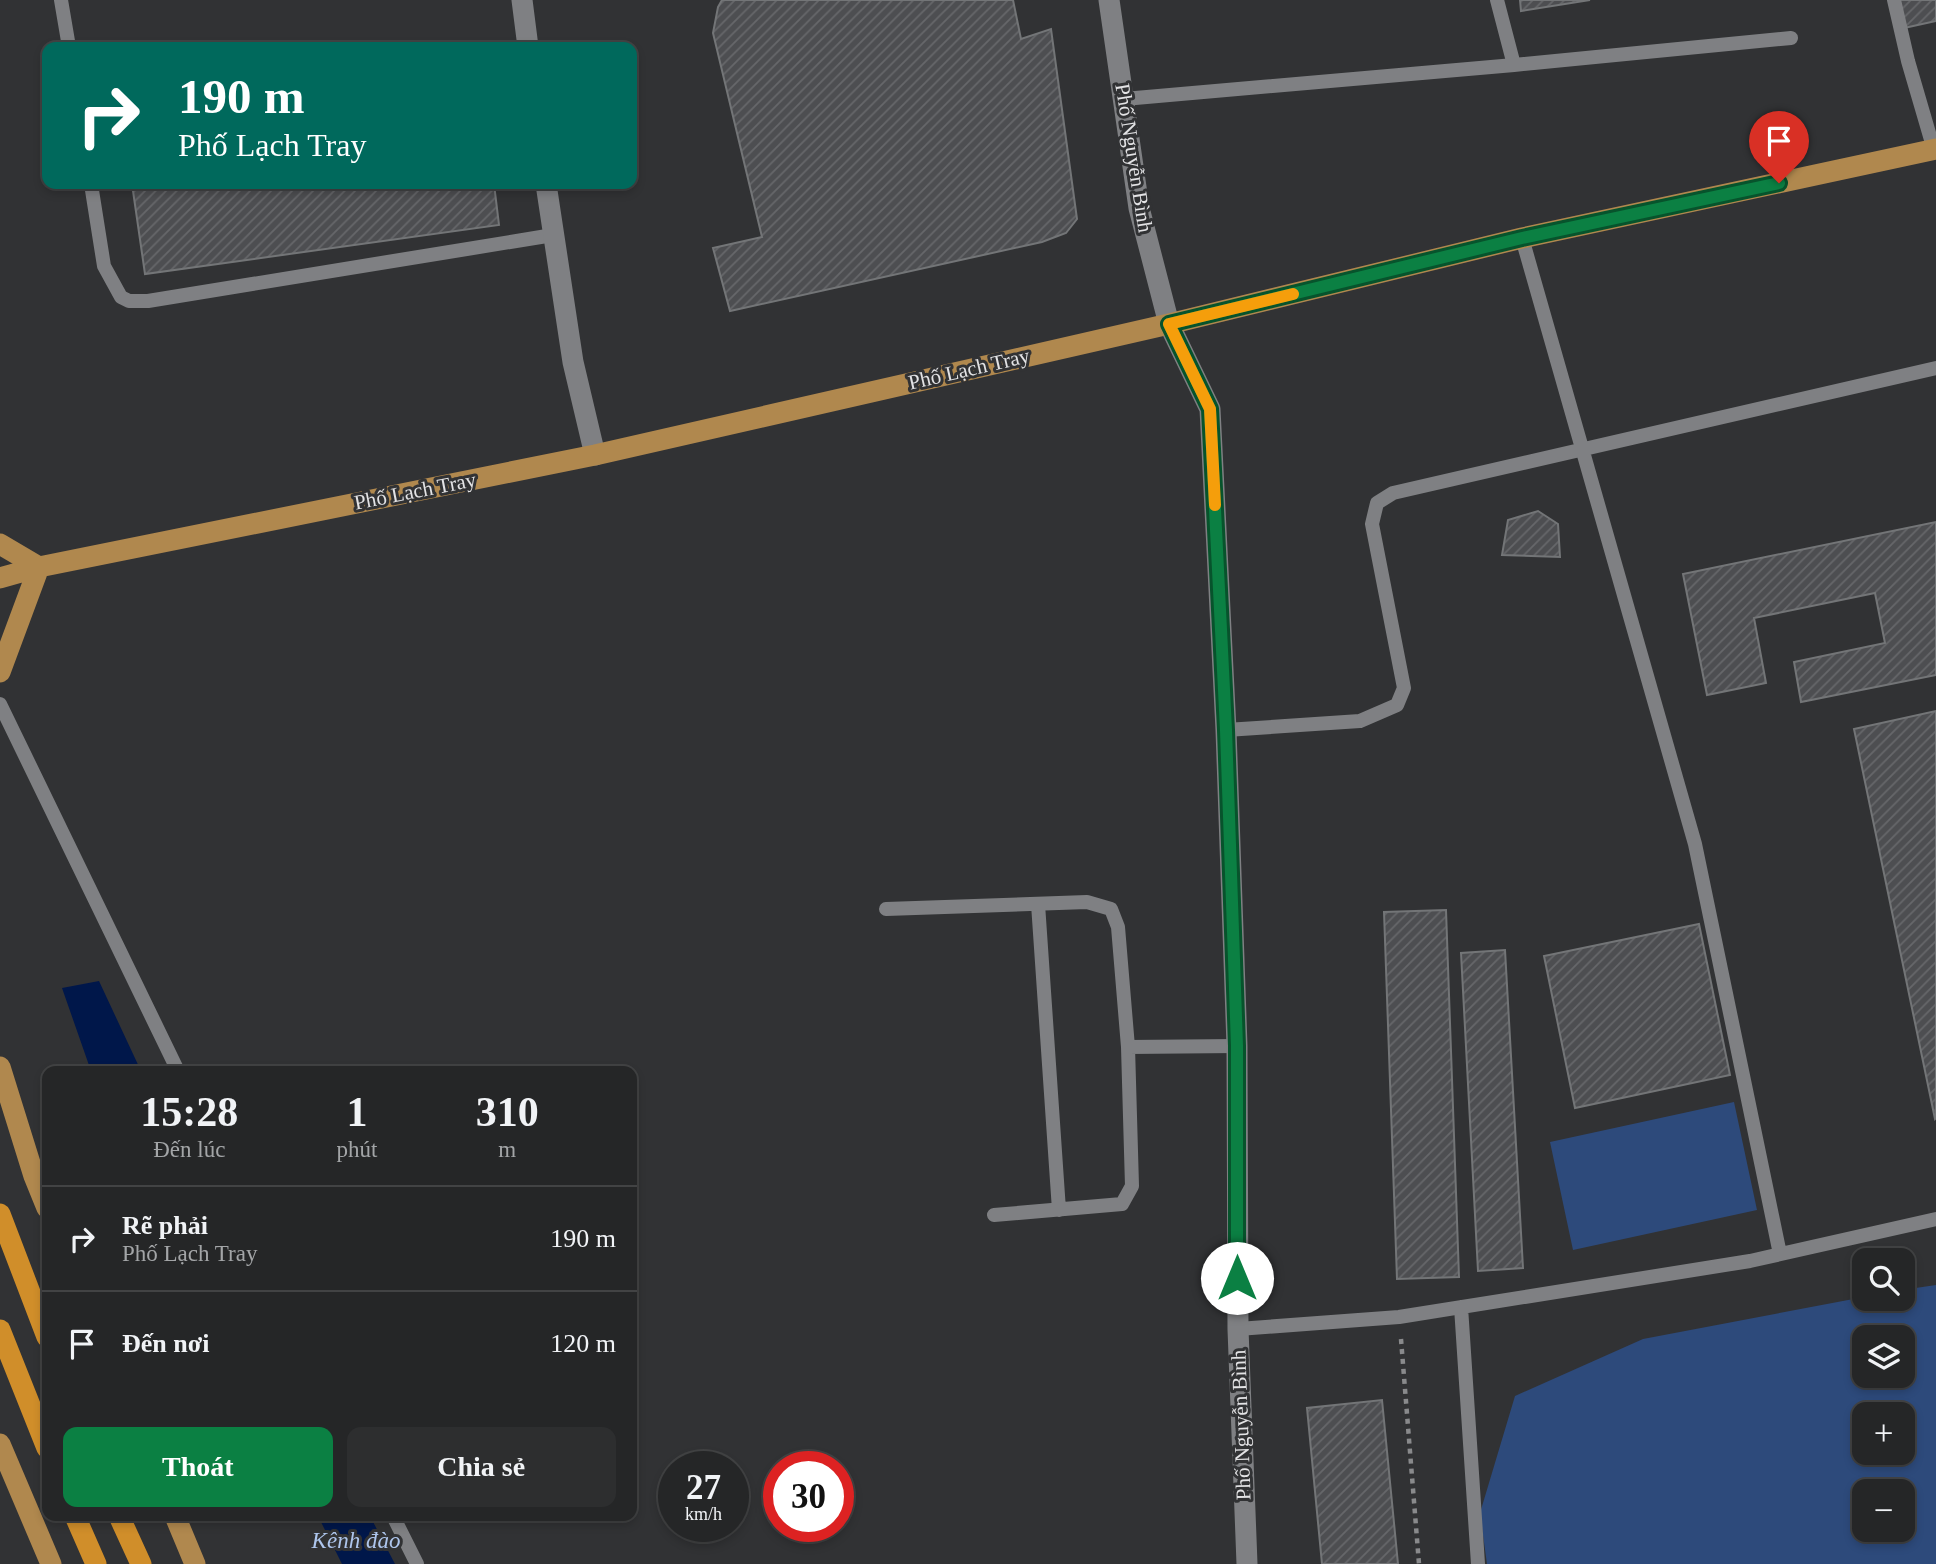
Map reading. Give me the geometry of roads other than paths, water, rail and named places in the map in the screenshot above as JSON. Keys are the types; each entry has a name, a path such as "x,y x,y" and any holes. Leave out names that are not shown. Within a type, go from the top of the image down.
{"highway":[{"path":"0,1214 42,1325"},
{"path":"0,1330 42,1435"},
{"path":"77,1521 96,1564"},
{"path":"121,1521 141,1564"}],"main road":[{"name":"Phố Lạch Tray","path":"0,578 39,567 595,455 1169,324 1522,238 1935,150"},
{"path":"0,544 39,567 0,672"},
{"path":"0,1067 42,1196"},
{"path":"0,1444 51,1564"},
{"path":"177,1521 195,1564"}],"street":[{"path":"522,0 527,42"},
{"name":"Phố Nguyễn Bình","path":"1109,0 1139,208 1169,324 1210,409 1226,730 1237,1046 1238,1329 1247,1564"},
{"path":"547,189 573,362 595,455"}],"lane":[{"path":"61,0 68,42"},
{"path":"1497,0 1514,65"},
{"path":"1894,0 1908,61 1935,150"},
{"path":"1124,99 1791,38"},
{"path":"92,189 104,266 121,297 148,302 553,235"},
{"path":"1522,238 1580,450 1695,844 1780,1254"},
{"path":"1226,730 1360,721 1397,705 1404,688 1372,524 1377,503 1393,493 1936,368"},
{"path":"0,704 176,1066"},
{"path":"886,909 1087,902 1111,909 1118,927 1128,1047 1132,1186 1122,1204 994,1215"},
{"path":"1038,904 1059,1210"},
{"path":"1128,1047 1237,1046"},
{"path":"1238,1329 1399,1317 1750,1261 1936,1219"},
{"path":"1461,1307 1478,1564"},
{"path":"395,1521 416,1564"}],"water":[{"path":"99,981 139,1066 89,1066 62,988"},
{"name":"Kênh đào","path":"320,1521 373,1521 395,1564 342,1564"}]}
